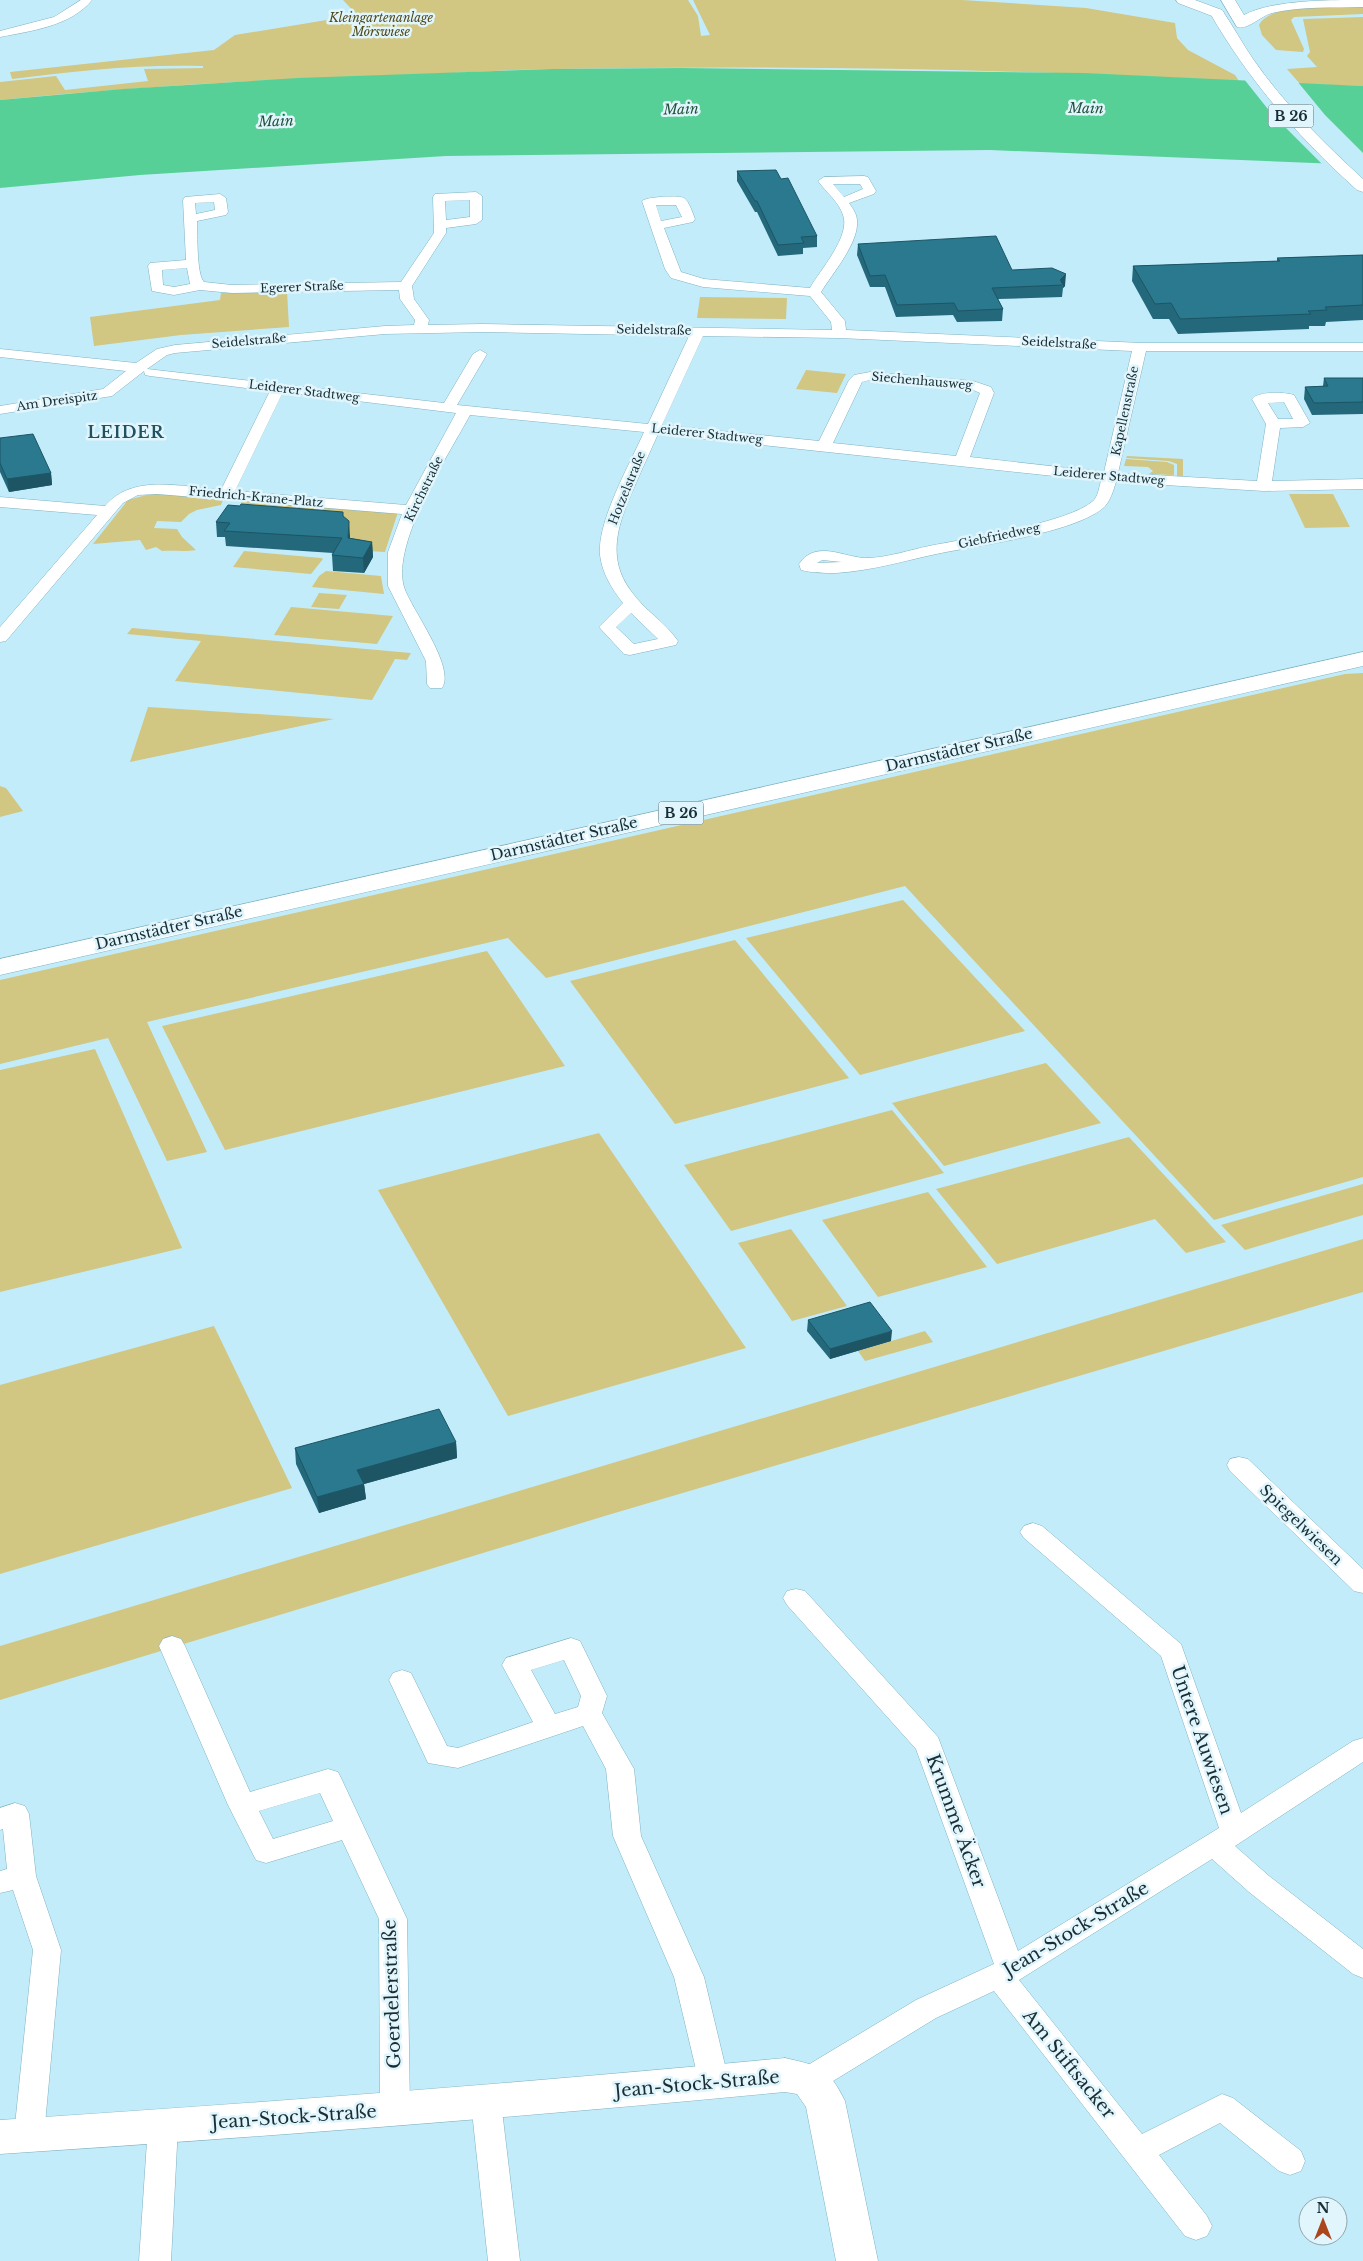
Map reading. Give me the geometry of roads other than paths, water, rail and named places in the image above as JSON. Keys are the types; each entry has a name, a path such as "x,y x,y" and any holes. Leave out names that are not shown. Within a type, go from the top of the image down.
{"main road":[{"path":"1183,0 1214,6"},
{"path":"1228,0 1246,30 1250,16 1267,10 1317,4 1363,3"},
{"path":"1265,0 1317,4"},
{"name":"B 26","path":"1214,6 1230,36 1278,102 1310,138 1363,187"},
{"name":"Darmstädter Straße","path":"0,967 1363,660"},
{"name":"Jean-Stock-Straße","path":"15,2136 395,2110 785,2075 809,2080"},
{"path":"809,2080 825,2101 857,2261"}],"street":[{"path":"0,34 50,21 74,10 87,0"},
{"path":"814,292 847,239 851,228 851,218 841,202"},
{"path":"190,219 192,264 195,282 200,286"},
{"path":"420,329 422,320 407,299 405,286 430,251 440,232 441,226"},
{"path":"657,226 672,269 676,275 703,283 814,292 838,321 839,334"},
{"name":"Egerer Straße","path":"192,264 155,266 156,288 174,291 200,286 232,289 405,286"},
{"name":"Seidelstraße","path":"141,370 162,352 192,347 358,332 420,329 839,334 1178,347 1363,347"},
{"name":"Hotzelstraße","path":"632,603 614,577 608,556 609,535 652,428 698,331"},
{"name":"Seidelstraße","path":"1178,347 1363,342"},
{"name":"Kapellenstraße","path":"1110,477 1137,353 1142,346"},
{"name":"Leiderer Stadtweg","path":"0,354 465,410 962,460 1110,477 1264,486 1363,484"},
{"path":"448,408 480,354"},
{"name":"Am Dreispitz","path":"0,410 98,396 106,393 141,370"},
{"name":"Siechenhausweg","path":"824,446 856,380 859,378 870,376 973,385 982,387 987,393 962,460"},
{"path":"226,494 278,388"},
{"name":"Kirchstraße","path":"436,684 434,661 396,586 396,552 411,510 465,410"},
{"path":"1264,486 1273,424"},
{"name":"Giebfriedweg","path":"866,563 1040,528 1077,516 1098,505 1104,496 1110,477"},
{"name":"Friedrich-Krane-Platz","path":"0,637 78,549 118,500 134,491 157,489 411,510"},
{"path":"0,502 108,511"},
{"name":"Spiegelwiesen","path":"1238,1466 1363,1584"},
{"name":"Untere Auwiesen","path":"1032,1532 1172,1651 1224,1838"},
{"name":"Krumme Äcker","path":"796,1598 928,1744 1005,1973"},
{"path":"172,1646 242,1805 266,1852 350,1826"},
{"path":"549,1727 515,1665 571,1648 594,1696 589,1713 620,1769 627,1836 689,1977 714,2082"},
{"path":"402,1680 438,1756 458,1758 589,1713"},
{"name":"Jean-Stock-Straße","path":"809,2080 926,2009 1005,1973 1224,1838 1363,1748"},
{"name":"Goerdelerstraße","path":"242,1805 328,1780 393,1919 395,2110"},
{"path":"0,1819 15,1814 11,1879 47,1950 15,2136"},
{"path":"1224,1838 1259,1884 1363,1966"},
{"name":"Am Stiftsacker","path":"1005,1973 1046,2039 1139,2152 1196,2226"},
{"path":"486,2102 504,2261"},
{"path":"1139,2152 1222,2108 1290,2161"},
{"path":"155,2261 163,2126"}],"water":[{"name":"Main","path":"681,68 1084,73 1363,86 1363,165 990,150 446,156 140,175 0,188 0,100 123,89 298,78 552,69"}],"district":[{"name":"LEIDER","path":"126,432"}],"park label":[{"name":"Kleingartenanlage Mörswiese","path":"381,25"}]}
